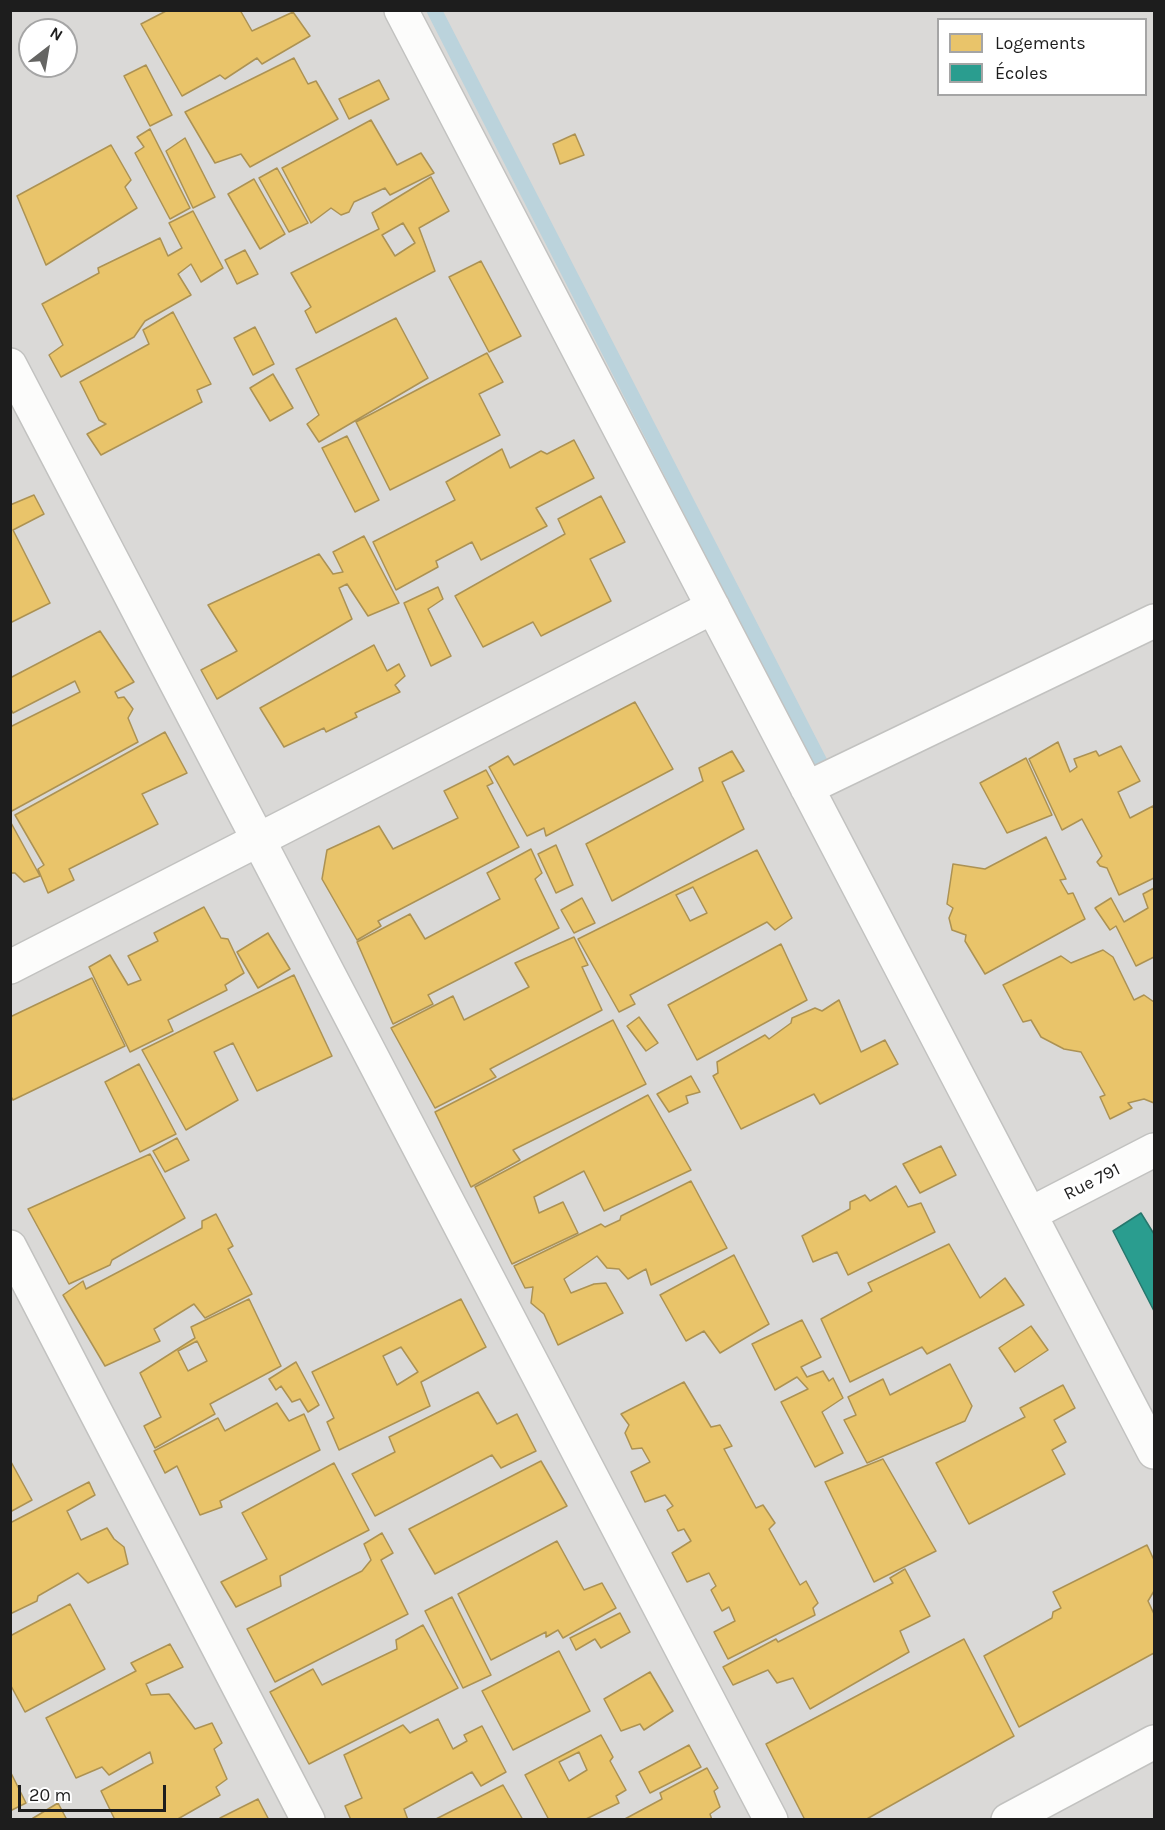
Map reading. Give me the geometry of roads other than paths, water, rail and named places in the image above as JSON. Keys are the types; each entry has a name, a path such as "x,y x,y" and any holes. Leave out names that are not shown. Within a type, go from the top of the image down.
{"street":[{"path":"401,10 1155,1452"},
{"path":"10,365 771,1820"},
{"path":"10,968 713,607"},
{"path":"807,788 1155,621"},
{"name":"Rue 791","path":"1030,1214 1155,1150"},
{"path":"10,1247 309,1820"},
{"path":"1008,1820 1155,1742"}],"waterway":[{"path":"434,10 820,762"}]}
